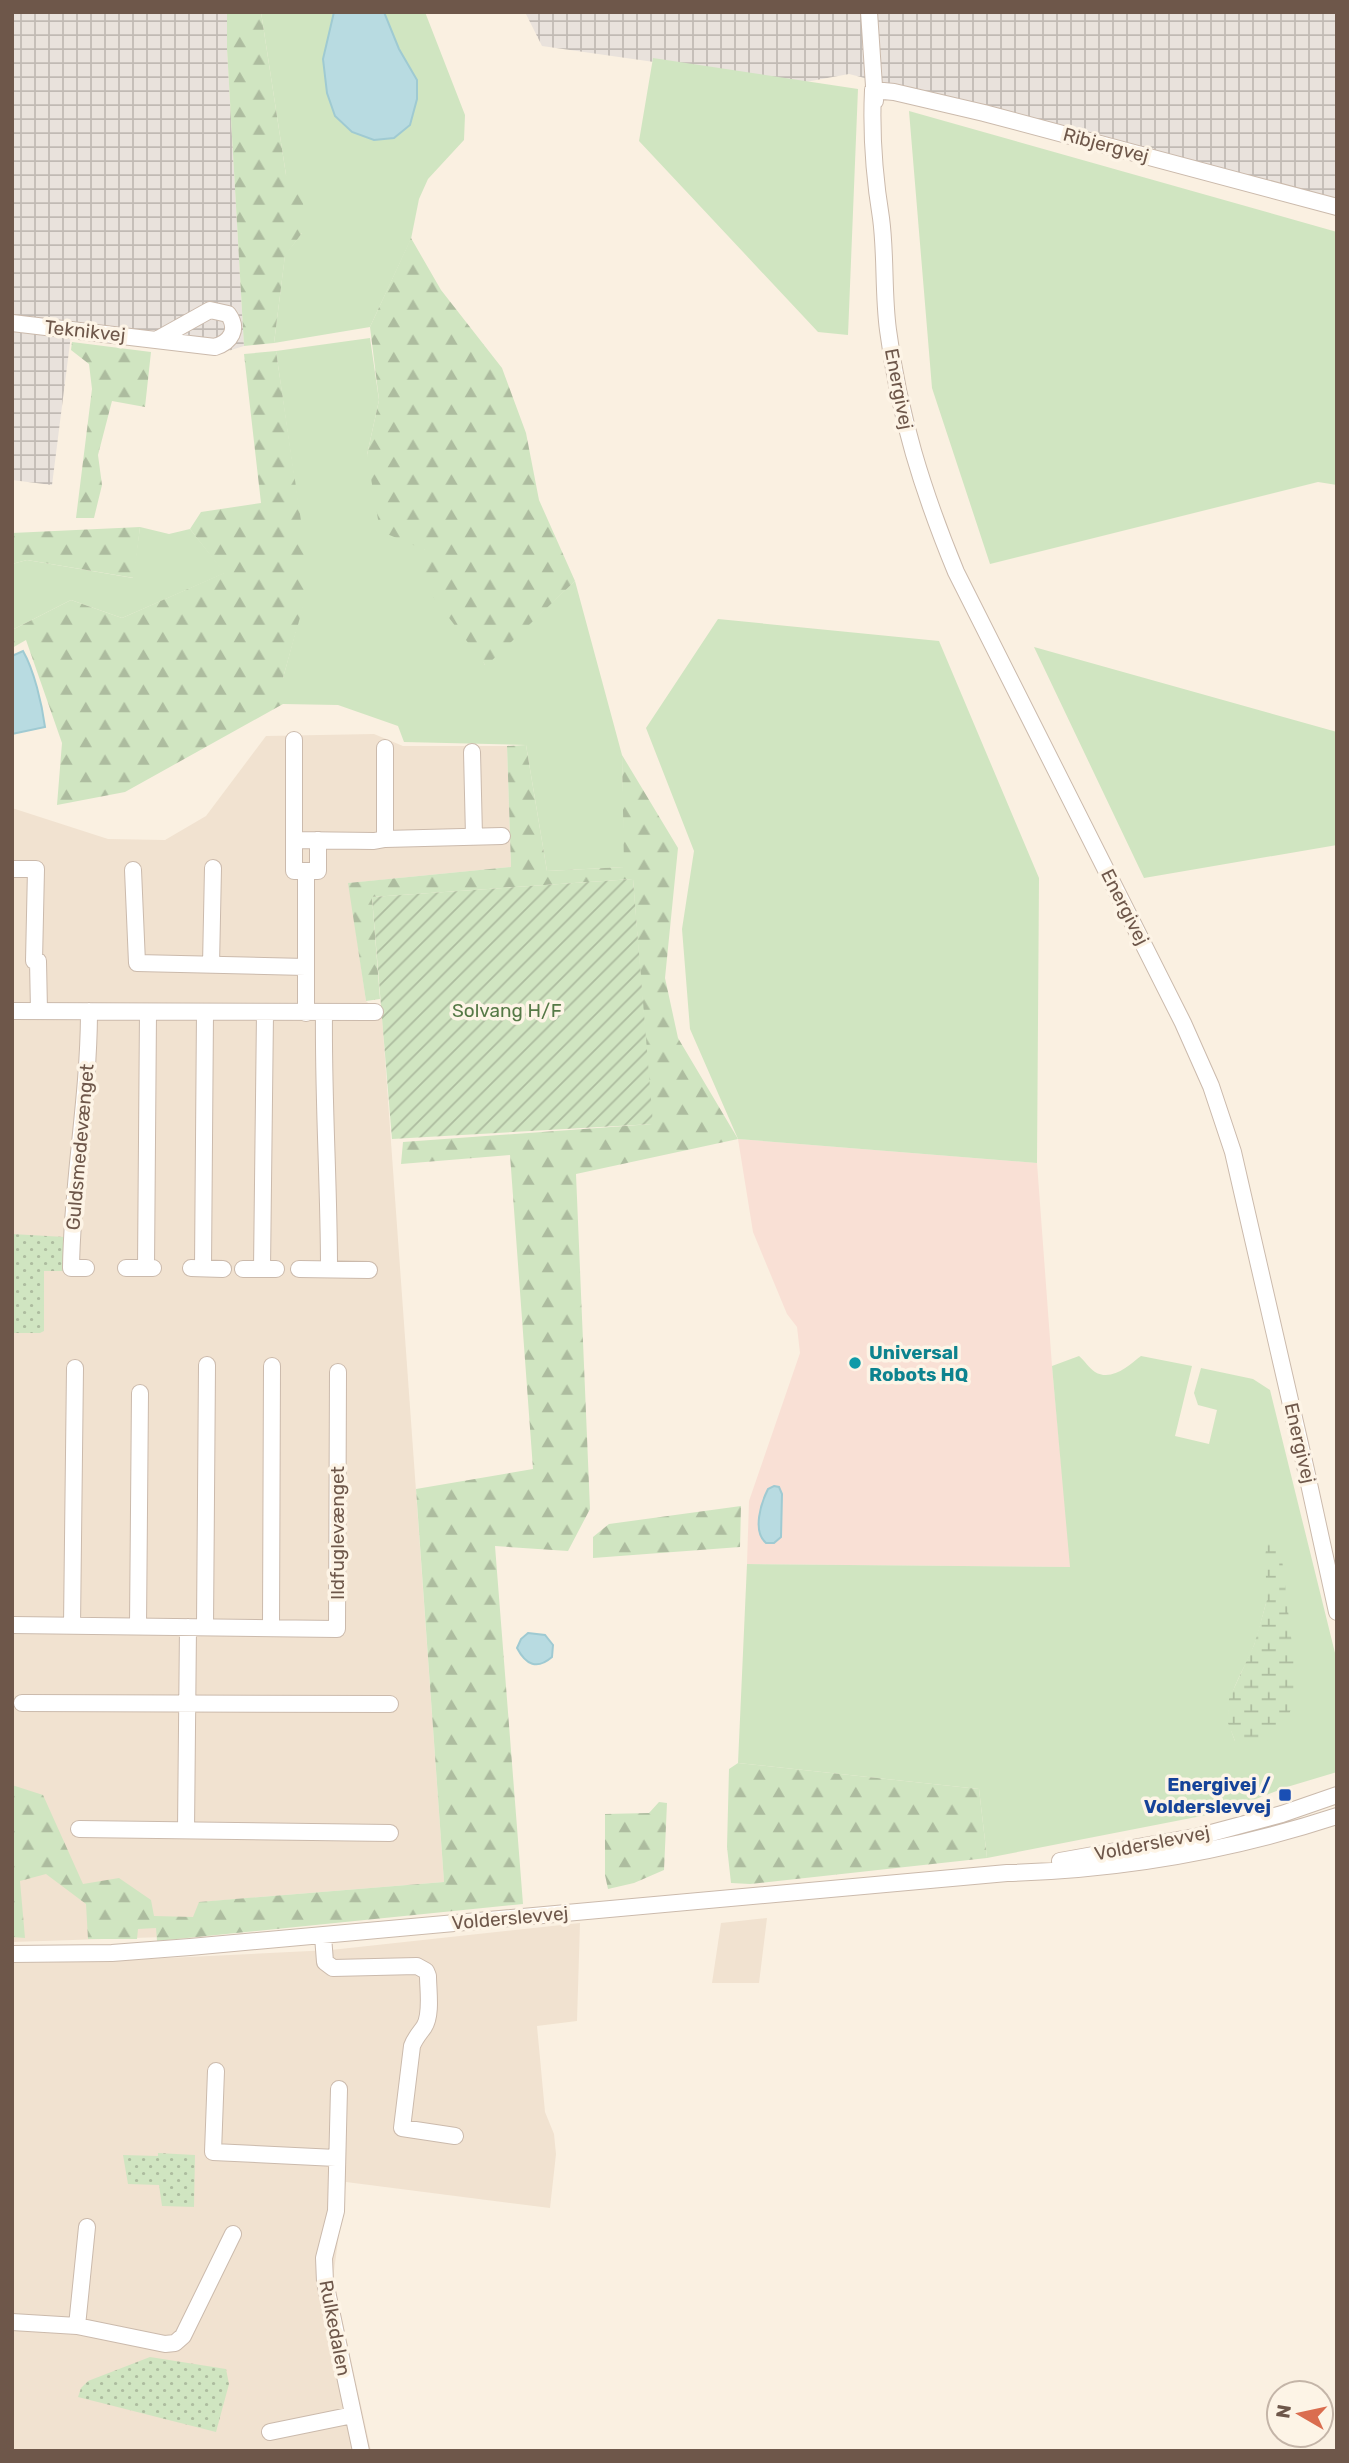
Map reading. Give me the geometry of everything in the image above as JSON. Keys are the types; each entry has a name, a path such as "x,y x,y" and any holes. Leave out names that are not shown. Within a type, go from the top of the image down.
{"street":[{"name":"Energivej","path":"869,12 874,166 881,218 890,341 900,402 915,463 930,509 956,572 1183,1023 1211,1086 1233,1152 1337,1612"},
{"name":"Ribjergvej","path":"873,90 894,92 984,113 1337,207"},
{"name":"Teknikvej","path":"12,323 158,339"},
{"path":"294,740 294,871 318,871 318,840"},
{"path":"385,748 385,839"},
{"path":"472,752 474,836"},
{"path":"294,840 374,841 502,836"},
{"path":"211,965 213,868"},
{"path":"14,869 36,869 34,961 38,961 39,1011"},
{"path":"133,870 136,963 306,967"},
{"path":"306,871 306,1013"},
{"path":"12,1011 376,1012"},
{"name":"Guldsmedevænget","path":"86,1268 71,1268 72,1216 87,1088 89,1011"},
{"path":"126,1268 151,1268 148,1012"},
{"path":"205,1012 197,1268 223,1269"},
{"path":"243,1269 269,1269 265,1013"},
{"path":"324,1013 323,1076 329,1269"},
{"path":"299,1269 369,1270"},
{"path":"205,1627 207,1365"},
{"path":"271,1628 272,1366"},
{"path":"72,1626 75,1368"},
{"name":"Ildfuglevænget","path":"12,1625 337,1629 338,1372"},
{"path":"138,1627 140,1393"},
{"path":"186,1830 188,1627"},
{"path":"22,1703 390,1704"},
{"name":"Volderslevvej","path":"1007,1872 1200,1836 1282,1814 1337,1795"},
{"path":"1143,1861 1272,1826 1337,1805"},
{"name":"Volderslevvej","path":"12,1954 112,1952 323,1936 1007,1872 1045,1872 1143,1861 1222,1848 1337,1816"},
{"path":"79,1829 390,1833"},
{"path":"323,1936 325,1962 333,1968 417,1966 426,1971 427,2015 425,2026 416,2035 412,2046 402,2128 455,2136"},
{"path":"216,2071 213,2152 336,2158"},
{"name":"Rulkedalen","path":"339,2089 336,2211 324,2258 324,2283 360,2451"},
{"path":"78,2326 87,2227"},
{"path":"12,2322 78,2326 165,2344 175,2343 183,2336 233,2234"},
{"path":"270,2432 353,2416"}],"shaded area":[{"path":"12,12 227,12 244,346 215,355 71,335 52,485 12,480"},
{"path":"525,12 1337,12 1337,198 849,74 800,83 542,46"},
{"path":"374,734 403,746 507,746 511,867 349,883 366,1001 382,1016 444,1882 200,1902 195,1936 12,1942 12,808 108,839 165,840 206,816 266,736"},
{"path":"738,1139 1037,1163 1071,1567 747,1564 749,1501 800,1353 797,1327 787,1314 753,1232"},
{"path":"767,1918 759,1983 712,1983 721,1923"},
{"path":"580,1923 577,2021 537,2026 545,2112 554,2134 556,2154 550,2208 346,2182 333,2278 371,2451 12,2451 12,1963 331,1950"}],"green space":[{"path":"227,12 261,12 286,175 304,186 302,233 285,256 274,343 244,346 227,49"},
{"path":"261,12 425,12 465,115 464,140 428,179 419,199 411,239 370,327 274,343 285,255 302,233 286,175"},
{"path":"653,58 858,89 848,335 818,332 639,141"},
{"path":"909,111 1337,232 1337,485 1318,482 990,564 932,388"},
{"path":"411,238 441,290 502,368 526,433 539,500 575,581 486,666 423,584 425,550 380,531 367,455 379,400 370,327"},
{"path":"370,338 379,400 367,455 425,550 485,665 575,581 622,755 625,867 547,871 526,745 404,742 398,726 338,705 283,704 283,678 309,582 276,351"},
{"path":"72,342 151,352 145,407 112,401 98,455 102,485 94,518 76,518 92,389 89,364 71,350"},
{"path":"276,351 310,582 283,678 283,704 125,792 57,805 62,743 26,640 12,648 12,630 71,600 122,618 224,573 190,529 201,512 261,503 244,354"},
{"path":"140,527 169,534 190,529 225,573 122,618 71,600 12,630 12,564 27,560 133,578"},
{"path":"140,527 134,578 27,560 12,564 12,533"},
{"path":"718,619 939,641 1039,878 1037,1163 738,1139 690,1029 682,929 694,851 646,728"},
{"path":"1034,647 1337,732 1337,845 1144,878"},
{"path":"526,745 547,871 624,867 622,755 678,848 665,978 678,1038 738,1139 576,1174 590,1509 568,1551 495,1546 523,1904 157,1941 156,1928 138,1929 137,1939 88,1939 86,1904 46,1874 20,1881 25,1938 12,1937 12,1785 43,1795 83,1884 119,1878 151,1900 154,1916 193,1917 199,1902 444,1882 416,1489 533,1469 510,1155 401,1164 403,1142 652,1124 633,879 372,897 380,999 366,1001 348,883 511,867 507,746"},
{"name":"Solvang H/F","path":"633,879 653,1124 392,1139 372,897"},
{"path":"12,1234 65,1237 65,1271 44,1271 44,1331 40,1333 12,1333"},
{"path":"1079,1356 1095,1372 1108,1375 1126,1368 1141,1356 1192,1366 1175,1436 1209,1444 1217,1410 1198,1405 1194,1393 1201,1368 1253,1379 1270,1390 1337,1661 1337,1772 1287,1787 1222,1812 987,1858 979,1789 738,1763 747,1564 1070,1567 1052,1366","holes":["1267,1600 1235,1741 1229,1715 1232,1693 1255,1642"]},
{"path":"741,1506 740,1547 593,1558 593,1537 609,1524"},
{"path":"1268,1536 1282,1559 1297,1688 1287,1722 1262,1746 1250,1748 1235,1741 1228,1723 1229,1699 1254,1645 1267,1600 1265,1557"},
{"path":"738,1763 979,1789 987,1858 750,1884 731,1883 727,1847 729,1769"},
{"path":"659,1802 667,1803 664,1870 634,1883 608,1889 605,1875 605,1814 649,1813"},
{"path":"158,2153 195,2155 194,2207 162,2206 159,2185 128,2184 123,2155 158,2156"},
{"path":"150,2357 226,2369 229,2384 216,2432 78,2397 81,2388 88,2381"}],"water":[{"path":"334,12 384,12 399,49 417,80 417,99 410,125 394,138 374,140 352,132 335,116 327,93 323,59"},
{"path":"23,651 37,688 45,727 12,734 12,656"},
{"path":"779,1487 782,1494 781,1537 774,1543 766,1543 759,1531 759,1517 768,1489"},
{"path":"528,1633 545,1635 553,1645 552,1657 537,1664 524,1658 517,1648"}],"place":[{"name":"Universal Robots HQ","path":"855,1363"},
{"name":"Energivej / Volderslevvej","path":"1285,1795"}]}
